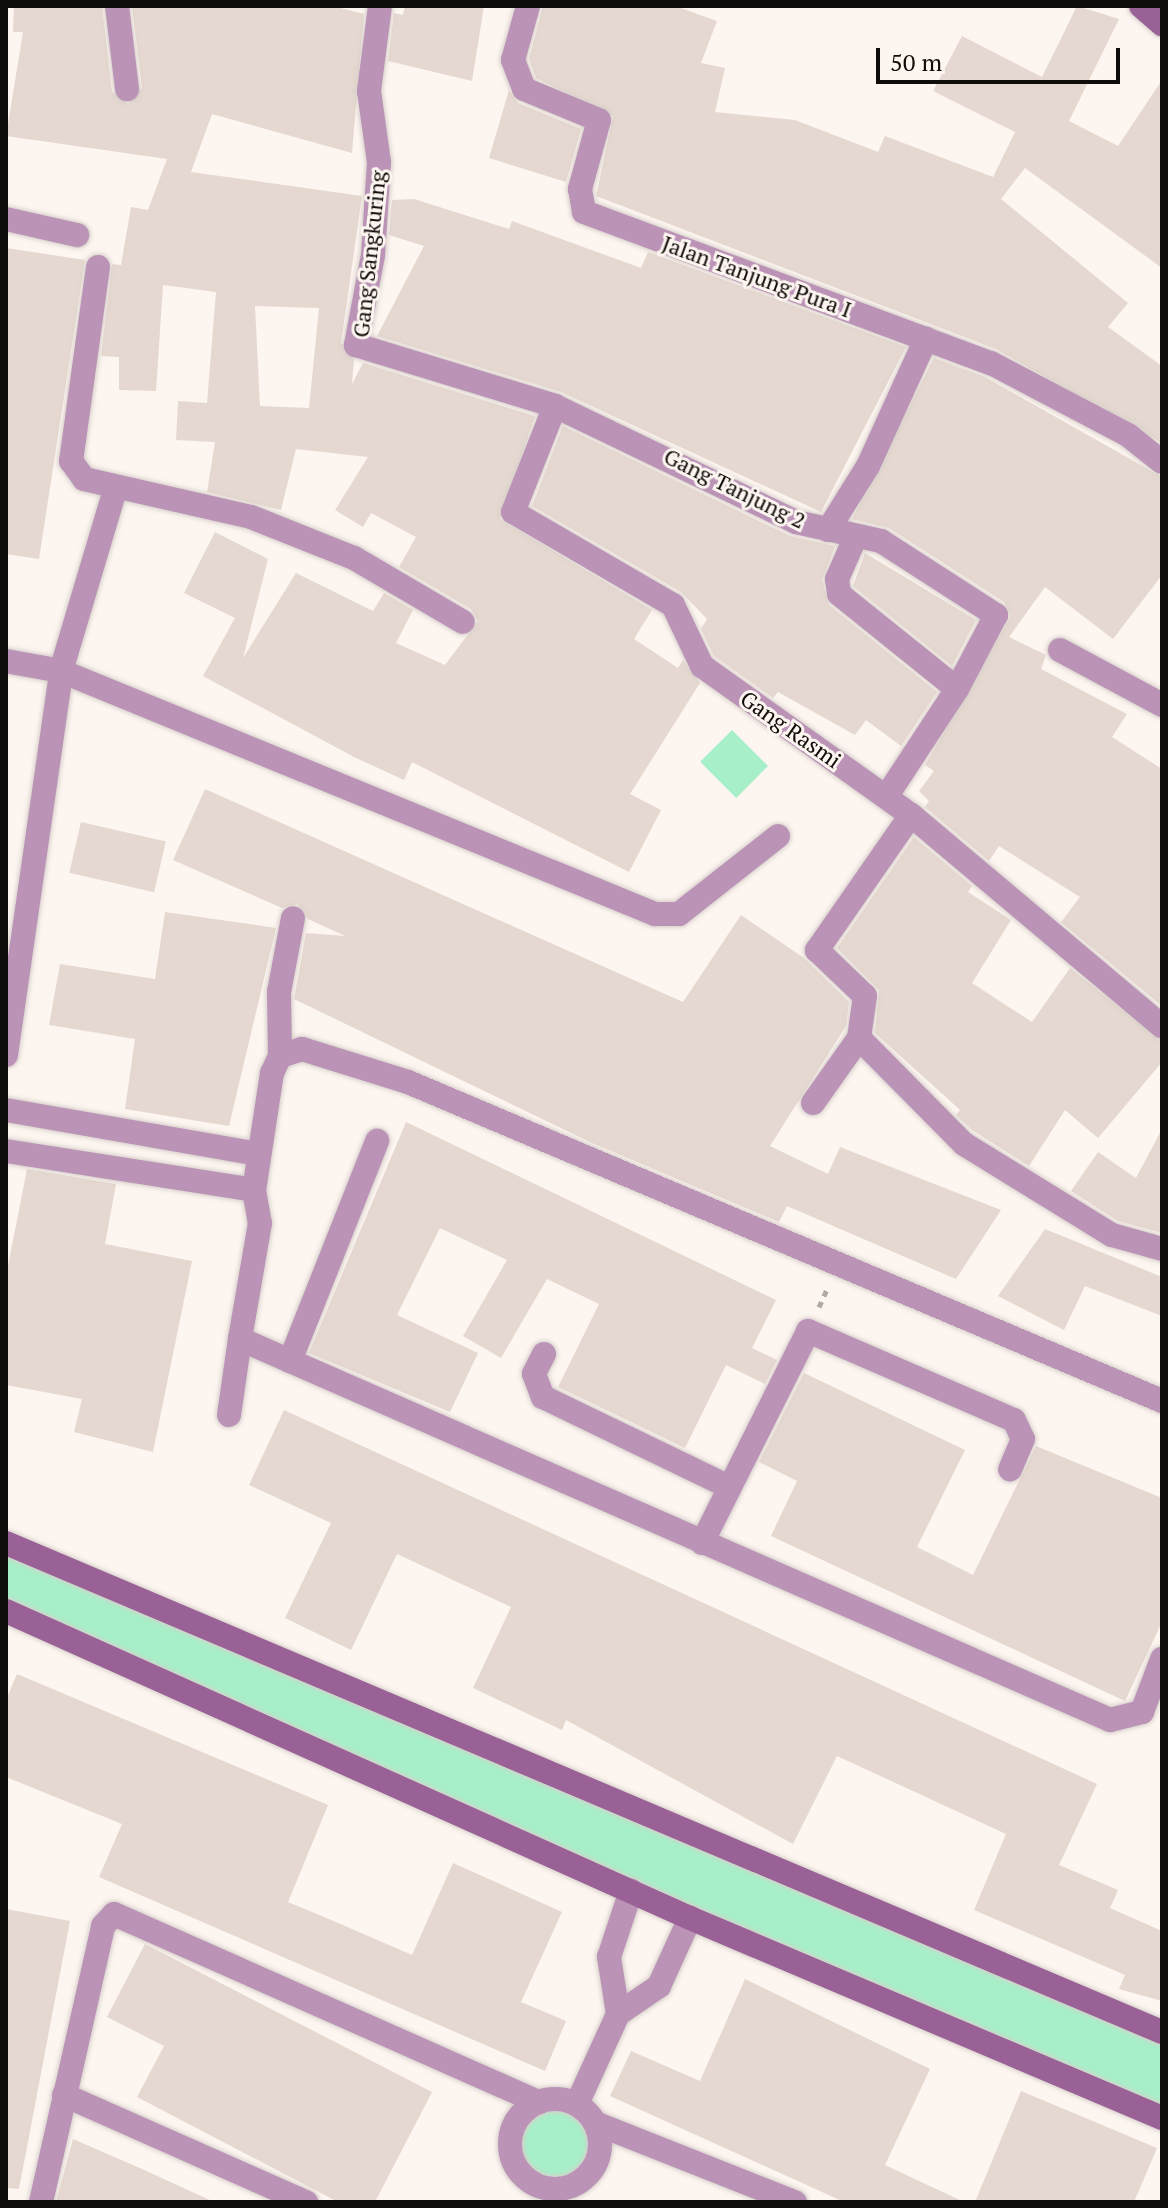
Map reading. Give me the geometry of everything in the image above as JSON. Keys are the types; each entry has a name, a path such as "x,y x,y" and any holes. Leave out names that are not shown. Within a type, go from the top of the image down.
{"street":[{"path":"117,6 127,89"},
{"name":"Gang Sangkuring","path":"380,6 369,91 379,162 373,255 356,345 555,406"},
{"name":"Jalan Tanjung Pura I","path":"528,6 513,60 524,89 599,120 580,189 584,212 991,363 1128,435 1162,462"},
{"path":"1141,6 1162,24"},
{"path":"6,219 77,235"},
{"path":"98,267 71,461 84,479 251,517 354,558 463,622"},
{"path":"828,530 868,466 926,339"},
{"name":"Gang Tanjung 2","path":"555,406 796,522 881,541 996,615 957,689"},
{"name":"Gang Rasmi","path":"555,406 513,512 673,605 702,666 911,815 1162,1026"},
{"path":"6,1055 61,671 116,487"},
{"path":"856,536 837,579 839,594 957,689 886,797"},
{"path":"1060,650 1162,705"},
{"path":"6,661 61,671 655,914 679,914 778,836"},
{"path":"813,1103 859,1038 865,996 817,950 911,815"},
{"path":"229,1415 260,1223 254,1190 280,1056 279,992 293,918"},
{"path":"859,1038 964,1144 1112,1235 1162,1249"},
{"path":"280,1056 302,1049 408,1082 1162,1401"},
{"path":"6,1110 259,1154"},
{"path":"290,1361 377,1141"},
{"path":"6,1151 254,1190"},
{"path":"702,1543 727,1486 812,1324 1014,1420 1023,1439 1010,1469"},
{"path":"240,1339 1110,1720 1142,1712 1162,1659"},
{"path":"544,1354 534,1374 543,1397 727,1486"},
{"path":"6,1543 1162,2032"},
{"path":"6,1611 690,1918 1162,2118"},
{"path":"618,2014 609,1957 631,1891"},
{"path":"41,2202 103,1926 114,1914 539,2102 577,2104 595,2123 795,2202"},
{"path":"577,2104 618,2014 659,1986 690,1918"},
{"path":"64,2095 306,2202"},
{"path":"539,2102 520,2115 510,2147 516,2167 532,2193 563,2188 589,2174 601,2144 595,2123"}],"green space":[{"path":"732,730 768,766 736,798 700,762"},
{"path":"6,1543 1162,2034 1162,2118 6,1611"},
{"path":"555,2099 572,2102 587,2112 597,2127 600,2144 597,2161 587,2176 572,2186 555,2189 538,2186 523,2176 513,2161 510,2144 513,2127 523,2112 538,2102"}],"building":[{"path":"14,6 102,6 112,92 128,104 142,88 132,6 333,6 364,14 352,153 212,114 191,172 362,196 341,343 354,360 352,384 363,363 535,416 500,519 652,610 634,639 678,668 683,660 700,683 630,794 661,810 629,872 412,762 404,780 354,757 203,676 235,618 184,593 215,532 268,559 243,658 296,573 373,611 384,593 413,610 396,643 445,665 478,621 471,609 399,567 416,537 371,513 363,527 335,510 368,457 296,449 281,510 207,492 215,442 176,440 178,401 207,403 216,292 163,285 156,391 119,390 119,357 101,356 112,264 121,265 131,207 148,210 167,159 6,136 23,32 13,32","holes":["255,306 319,308 309,408 260,406"]},
{"path":"405,6 484,6 472,81 388,61 394,13 403,15"},
{"path":"543,6 675,6 717,21 701,63 725,68 715,112 795,120 878,152 885,136 993,177 1015,132 933,91 962,36 1042,77 1077,6 1119,19 1069,121 1118,146 1162,80 1162,268 1025,168 1001,199 1128,303 1108,327 1162,366 1162,443 996,349 596,196 613,116 536,78 529,59"},
{"path":"509,90 518,103 581,129 566,182 489,158"},
{"path":"414,199 509,229 512,221 641,268 648,252 906,347 821,512 561,392 377,336 424,246 389,235 392,200"},
{"path":"6,248 85,260 39,559 6,554"},
{"path":"934,358 985,377 1162,477 1162,575 1113,639 1045,587 1009,637 1046,655 1041,669 1127,714 1112,737 1162,769 1162,1006 1061,922 1080,897 999,846 989,861 925,807 929,801 919,791 934,771 925,765 1011,616 1004,602 889,528 852,519"},
{"path":"563,426 790,536 835,546 822,580 829,605 937,692 901,746 866,720 855,735 778,692 773,698 714,656 701,629 707,619 681,592 532,506"},
{"path":"865,553 976,620 952,666 853,586"},
{"path":"205,789 683,1002 741,915 804,958 849,1002 846,1026 770,1146 828,1174 840,1147 1001,1210 956,1279 787,1206 779,1222 592,1143 294,999 306,933 345,936 308,919 297,904 282,908 173,860"},
{"path":"81,822 166,842 154,892 69,873"},
{"path":"914,837 972,886 968,892 1011,920 972,983 1032,1022 1070,968 1162,1041 1162,1062 1098,1138 1065,1110 1029,1166 972,1130 956,1115 960,1110 875,1033 879,990 837,948"},
{"path":"165,912 276,928 229,1126 125,1109 135,1039 49,1025 60,964 155,979"},
{"path":"406,1122 776,1300 752,1348 777,1360 765,1384 726,1365 685,1448 558,1387 599,1304 547,1279 501,1358 463,1336 507,1260 440,1228 397,1315 478,1353 450,1412 309,1353"},
{"path":"1162,1129 1162,1233 1118,1221 1071,1191 1098,1152 1136,1178"},
{"path":"27,1169 116,1184 105,1244 192,1261 153,1452 74,1432 82,1399 6,1385 6,1276"},
{"path":"1045,1229 1162,1277 1162,1316 1085,1286 1064,1330 998,1296"},
{"path":"804,1373 965,1450 917,1547 973,1575 1036,1446 1162,1498 1162,1622 1125,1701 771,1536 797,1481 759,1462"},
{"path":"284,1410 1097,1784 1059,1865 1118,1890 1110,1908 1162,1931 1162,2001 1119,1989 1125,1975 974,1910 1006,1834 837,1756 793,1844 566,1720 562,1730 473,1688 511,1607 397,1554 351,1650 285,1618 331,1523 249,1485"},
{"path":"17,1674 328,1805 288,1902 412,1955 453,1863 562,1912 521,2002 566,2021 545,2071 99,1877 122,1824 6,1777 6,1700"},
{"path":"6,1909 70,1921 19,2189 6,2188"},
{"path":"145,1944 432,2092 375,2202 338,2202 137,2097 164,2046 107,2017"},
{"path":"745,1979 930,2069 885,2165 964,2202 844,2202 610,2096 631,2051 700,2081"},
{"path":"1021,2091 1157,2148 1134,2202 975,2202"},
{"path":"73,2139 142,2169 214,2202 56,2202"}]}
